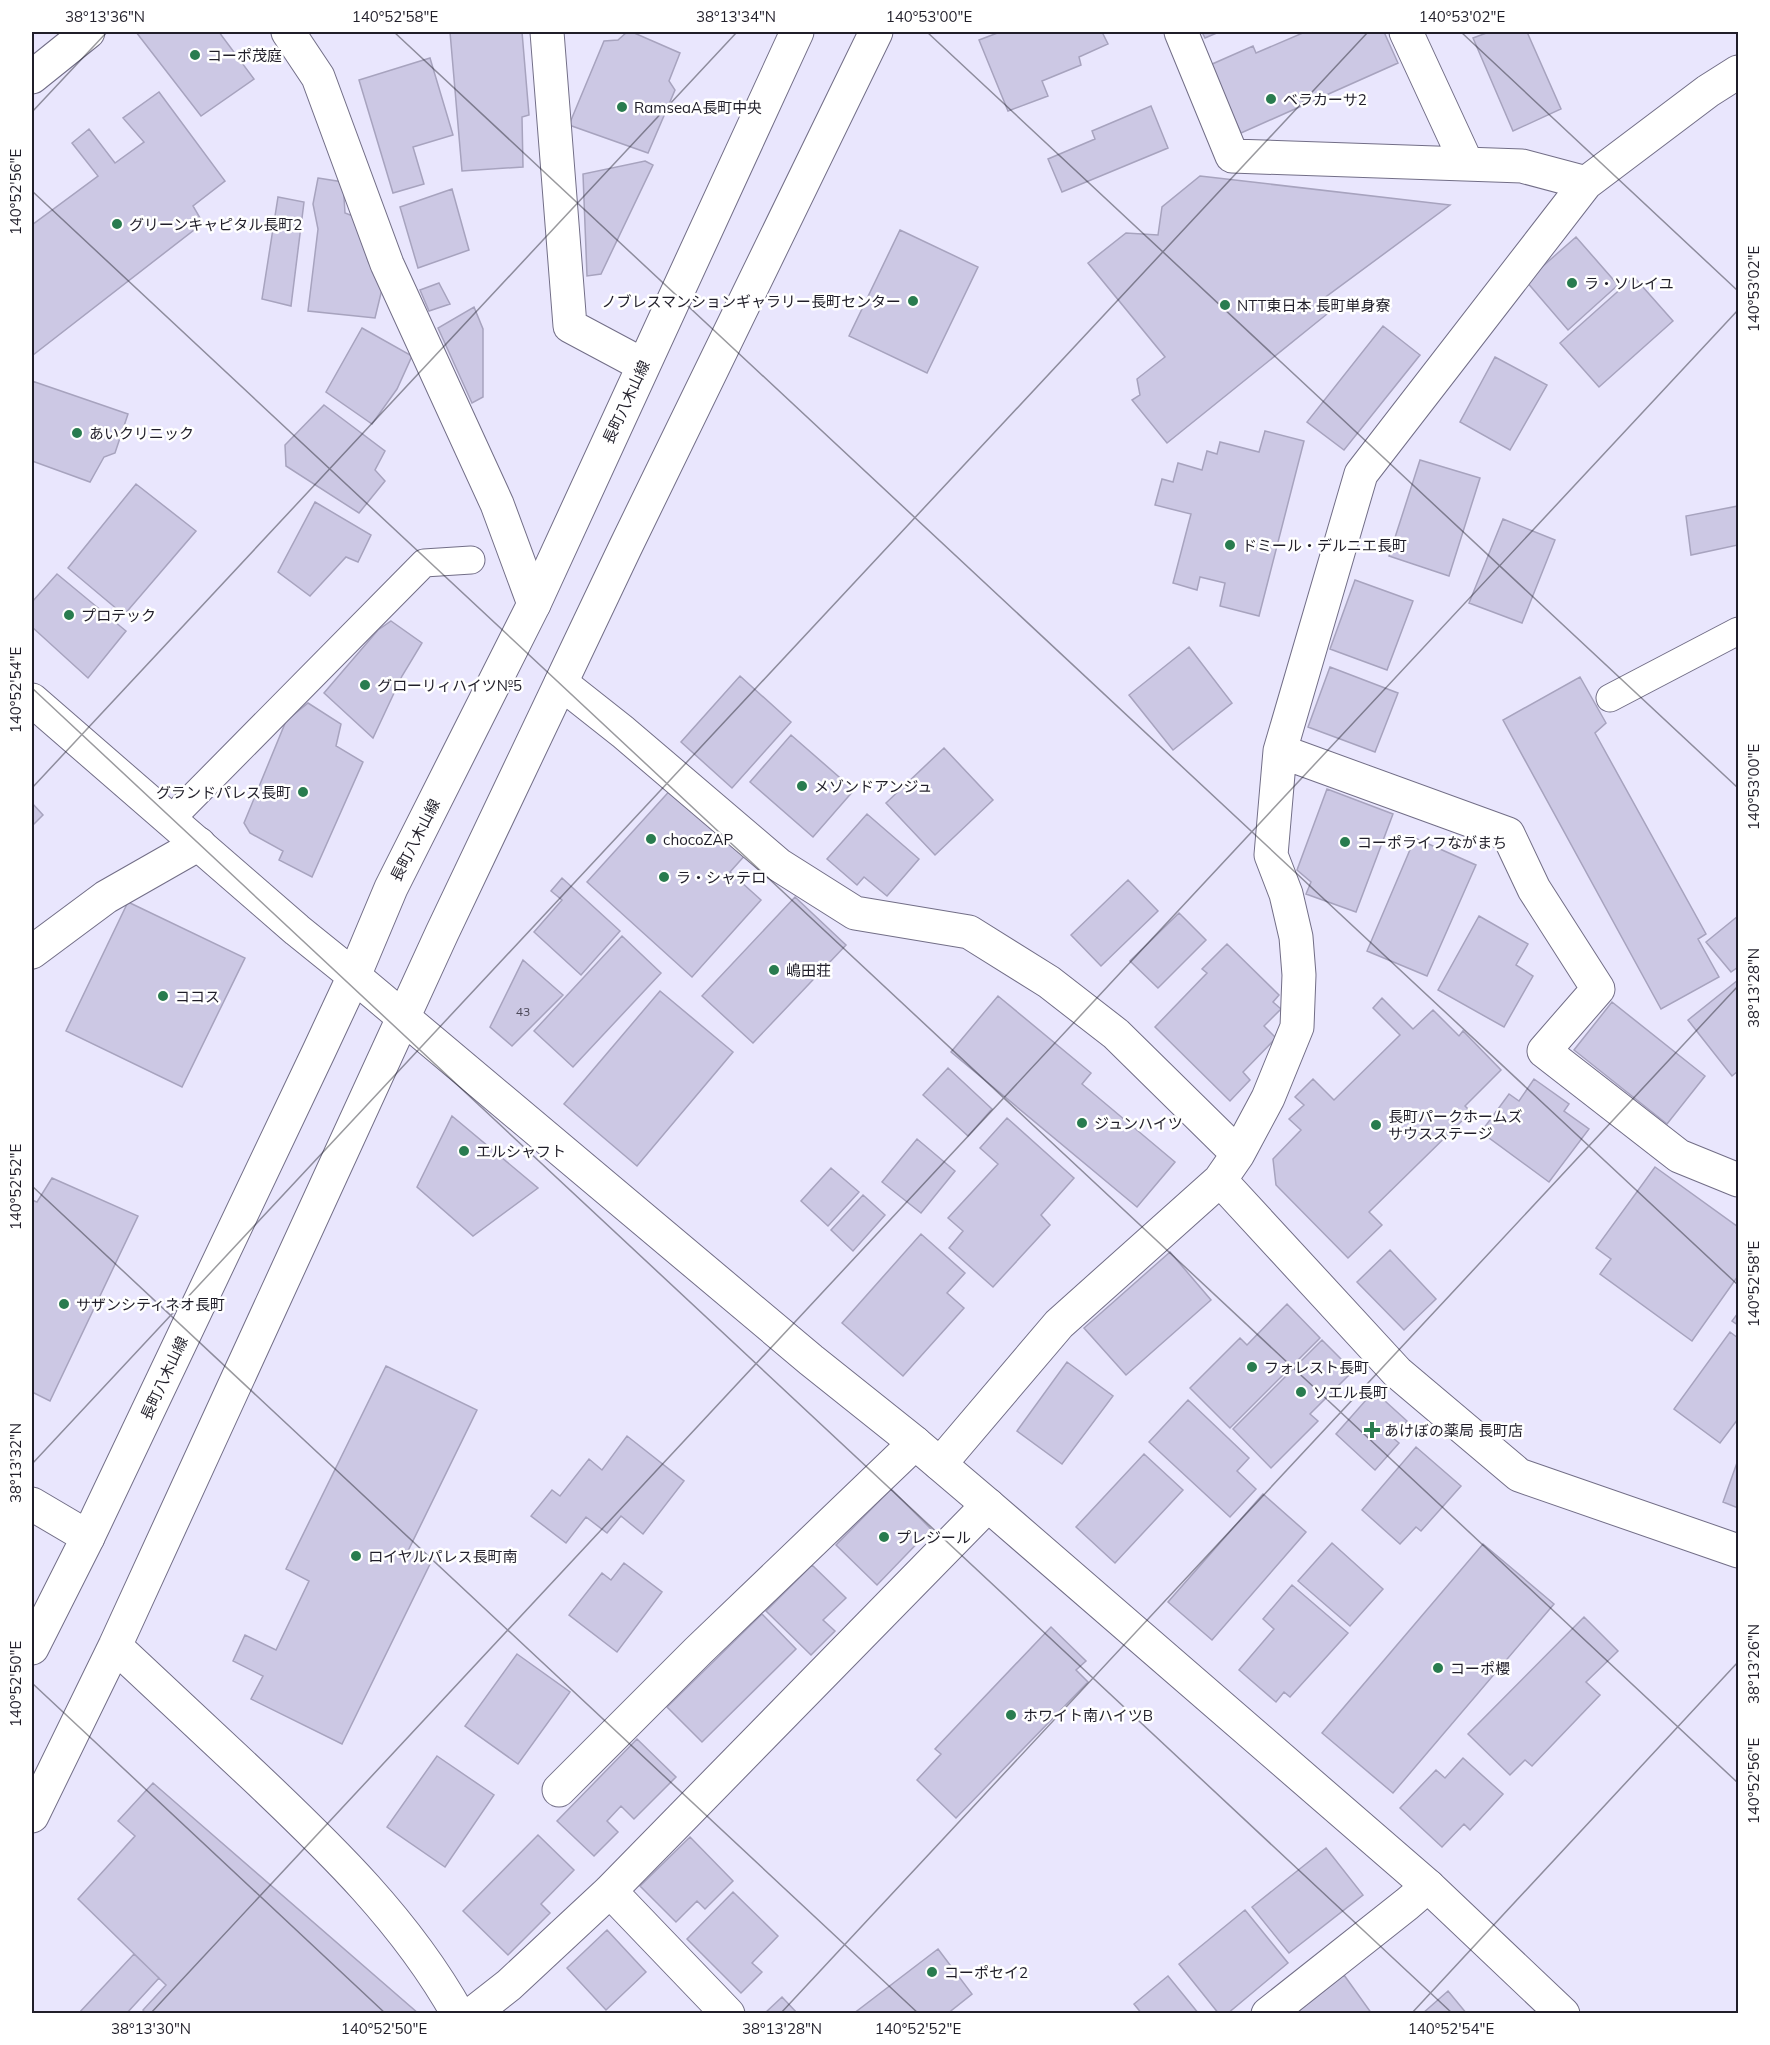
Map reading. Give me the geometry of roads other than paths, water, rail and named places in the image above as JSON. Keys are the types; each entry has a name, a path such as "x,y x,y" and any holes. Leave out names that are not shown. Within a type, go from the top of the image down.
{"street":[{"path":"32,77 88,32"},
{"path":"288,32 318,77 387,264 497,504 534,604"},
{"path":"547,32 570,326 643,365"},
{"name":"長町八木山線","path":"32,1648 88,1537 354,975 391,888 534,604 797,32"},
{"path":"32,1816 116,1646 561,683 876,32"},
{"path":"1180,32 1232,156 1522,166 1586,183"},
{"path":"1406,32 1467,164"},
{"path":"940,1464 1059,1324 1229,1167 1269,1098 1297,1027 1299,975 1296,937 1286,894 1271,855 1280,752 1360,474 1586,183 1708,91 1738,72"},
{"path":"561,683 623,732 779,865 855,913 969,933 1049,982 1116,1034 1229,1167 1397,1372 1519,1475 1738,1551"},
{"path":"32,700 297,930 354,975 811,1360 988,1505 1428,1886 1563,2013"},
{"path":"1280,752 1508,834 1534,888 1598,989 1544,1051 1679,1156 1738,1180"},
{"path":"32,952 106,897 199,844"},
{"path":"559,1790 698,1651 915,1443"},
{"path":"32,1504 88,1537"},
{"path":"472,2013 509,1985 610,1891 988,1505"},
{"path":"116,1646 311,1830 397,1922 439,1980 458,2013"},
{"path":"1268,2013 1428,1886"},
{"path":"610,1891 728,2013"}],"lane":[{"path":"171,819 424,563 471,560"},
{"path":"1610,698 1738,631"}],"place":[{"name":"コーポ茂庭","path":"195,55"},
{"name":"ベラカーサ2","path":"1271,99"},
{"name":"RamseaA長町中央","path":"622,107"},
{"name":"グリーンキャピタル長町2","path":"117,224"},
{"name":"ラ・ソレイユ","path":"1572,283"},
{"name":"ノブレスマンションギャラリー長町センター","path":"913,301"},
{"name":"NTT東日本 長町単身寮","path":"1225,305"},
{"name":"あいクリニック","path":"77,433"},
{"name":"ドミール・デルニエ長町","path":"1230,545"},
{"name":"プロテック","path":"69,615"},
{"name":"グローリィハイツ№5","path":"365,685"},
{"name":"メゾンドアンジュ","path":"802,786"},
{"name":"グランドパレス長町","path":"303,792"},
{"name":"chocoZAP","path":"651,839"},
{"name":"コーポライフながまち","path":"1345,842"},
{"name":"ラ・シャテロ","path":"664,877"},
{"name":"嶋田荘","path":"774,970"},
{"name":"ココス","path":"163,996"},
{"name":"ジュンハイツ","path":"1082,1123"},
{"name":"長町パークホームズ サウスステージ","path":"1376,1125"},
{"name":"エルシャフト","path":"464,1151"},
{"name":"サザンシティネオ長町","path":"64,1304"},
{"name":"フォレスト長町","path":"1252,1367"},
{"name":"ソエル長町","path":"1301,1392"},
{"name":"あけぼの薬局 長町店","path":"1372,1430"},
{"name":"プレジール","path":"884,1537"},
{"name":"ロイヤルパレス長町南","path":"356,1556"},
{"name":"コーポ櫻","path":"1438,1668"},
{"name":"ホワイト南ハイツB","path":"1011,1715"},
{"name":"コーポセイ2","path":"932,1972"}]}
